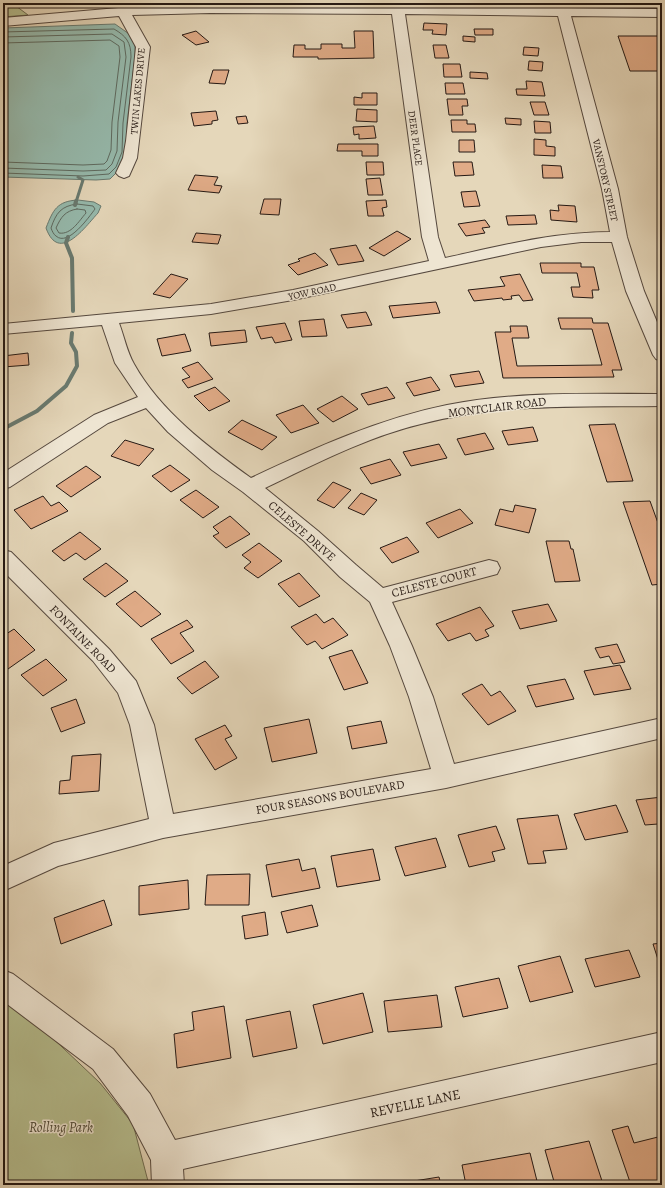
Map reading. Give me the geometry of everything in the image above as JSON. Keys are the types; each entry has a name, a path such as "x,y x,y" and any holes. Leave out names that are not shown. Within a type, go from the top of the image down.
{"street":[{"path":"106,3 121,12"},
{"path":"3,22 121,12 210,9 398,11 563,7 662,13"},
{"name":"VANSTORY STREET","path":"563,7 610,189 619,236 635,291 662,354"},
{"name":"DEER PLACE","path":"398,11 430,237 438,263"},
{"name":"TWIN LAKES DRIVE","path":"121,12 138,34 143,47 133,141 130,158 124,173"},
{"name":"YOW ROAD","path":"3,329 211,309 292,296 438,263 541,242 581,237 619,236"},
{"name":"CELESTE DRIVE","path":"109,319 124,363 149,400 175,427 219,465 250,487 311,536 348,571 379,597 401,646 421,697 446,777"},
{"path":"3,482 102,419 149,400"},
{"name":"MONTCLAIR ROAD","path":"250,487 320,454 371,433 419,418 477,407 552,401 662,400"},
{"name":"FONTAINE ROAD","path":"3,558 101,655 128,688 142,725 163,827"},
{"name":"CELESTE COURT","path":"379,597 489,568"},
{"name":"FOUR SEASONS BOULEVARD","path":"3,879 54,855 163,827 446,777 662,728"},
{"path":"3,984 103,1059 139,1104 168,1171"},
{"name":"REVELLE LANE","path":"168,1171 662,1047"}],"green space":[{"path":"3,3 12,3 28,15 3,17"},
{"name":"Rolling Park","path":"3,991 100,1083 133,1124 149,1185 3,1185"}],"water":[{"path":"115,24 132,36 135,46 127,123 126,153 120,169 110,179 96,180 3,177 3,28"},
{"path":"78,200 94,202 101,206 98,213 79,233 65,243 58,243 51,238 46,228 51,216 60,205 65,202"}],"building":[{"path":"424,23 447,24 446,35 432,34 433,30 423,30"},
{"path":"474,29 493,29 493,35 475,35"},
{"path":"196,31 209,42 196,45 182,35"},
{"path":"354,31 373,31 374,58 318,59 318,57 293,57 294,45 305,45 305,49 321,49 321,44 342,44 342,48 355,48"},
{"path":"463,36 475,37 475,42 463,41"},
{"path":"618,36 662,36 662,71 630,71"},
{"path":"433,45 446,45 449,58 435,58"},
{"path":"524,47 539,48 538,56 523,55"},
{"path":"529,61 543,62 542,71 528,70"},
{"path":"443,64 460,64 462,77 444,77"},
{"path":"213,70 229,70 225,84 209,83"},
{"path":"470,72 487,73 488,79 470,78"},
{"path":"526,81 542,82 545,96 517,95 516,89 527,89"},
{"path":"445,83 463,83 465,94 446,94"},
{"path":"362,93 377,93 377,105 354,105 354,97 362,98"},
{"path":"447,99 467,99 468,106 462,106 463,115 449,115"},
{"path":"530,102 545,102 549,115 534,115"},
{"path":"357,109 377,110 377,122 356,121"},
{"path":"216,111 218,120 212,121 212,124 194,126 191,113"},
{"path":"246,116 248,123 238,124 236,117"},
{"path":"505,118 521,119 521,125 506,124"},
{"path":"451,120 467,120 467,124 475,124 476,132 452,132"},
{"path":"534,121 550,122 551,133 535,133"},
{"path":"374,126 376,138 359,139 359,134 354,135 353,127"},
{"path":"534,139 546,140 546,146 555,147 555,156 534,155"},
{"path":"459,140 474,140 475,152 459,152"},
{"path":"338,144 378,144 378,156 362,156 362,151 337,151"},
{"path":"366,162 383,162 384,175 367,175"},
{"path":"453,162 472,162 474,175 455,176"},
{"path":"542,165 561,166 563,178 543,178"},
{"path":"195,175 218,177 214,185 222,186 219,193 188,190"},
{"path":"380,178 383,195 368,195 366,179"},
{"path":"476,191 480,206 464,207 461,192"},
{"path":"264,199 281,199 279,215 260,214"},
{"path":"386,200 387,207 382,208 384,216 368,216 366,201"},
{"path":"558,205 575,206 577,222 551,220 550,210 559,211"},
{"path":"535,215 537,224 508,225 506,216"},
{"path":"485,220 490,227 482,228 485,233 466,236 458,224"},
{"path":"397,231 411,239 384,256 369,248"},
{"path":"196,233 221,235 218,244 192,242"},
{"path":"356,245 364,261 338,265 330,249"},
{"path":"315,253 328,265 298,275 288,265 300,261 298,259"},
{"path":"540,263 581,263 581,267 594,267 599,290 592,290 593,298 573,297 571,287 580,287 577,273 542,273"},
{"path":"171,274 188,279 170,298 153,294"},
{"path":"520,274 533,300 523,301 519,295 511,296 512,299 503,300 502,298 474,301 468,290 505,286 500,277"},
{"path":"436,302 440,313 393,318 389,306"},
{"path":"366,312 372,325 347,328 341,315"},
{"path":"558,318 592,318 593,323 608,323 622,370 612,370 614,377 503,378 495,332 511,332 510,326 527,326 529,338 512,338 517,366 602,365 592,329 561,329"},
{"path":"324,319 327,336 302,337 299,321"},
{"path":"285,323 292,340 275,343 272,337 261,339 256,327"},
{"path":"245,330 247,342 211,346 209,333"},
{"path":"185,334 191,351 162,356 157,339"},
{"path":"28,353 29,365 3,367 3,356"},
{"path":"198,362 213,379 188,388 182,380 190,377 182,368"},
{"path":"479,371 484,383 455,387 450,375"},
{"path":"431,377 440,390 414,396 406,383"},
{"path":"215,387 230,401 209,411 194,396"},
{"path":"387,387 395,398 368,405 361,394"},
{"path":"342,396 358,409 333,422 317,409"},
{"path":"303,405 319,423 291,433 276,415"},
{"path":"242,420 277,437 262,450 228,432"},
{"path":"615,424 633,481 607,482 589,425"},
{"path":"533,427 538,441 508,445 502,431"},
{"path":"485,433 494,449 465,455 457,439"},
{"path":"125,440 154,449 139,466 111,456"},
{"path":"439,444 447,458 411,466 403,452"},
{"path":"390,459 401,475 371,484 360,468"},
{"path":"170,465 190,480 171,492 152,476"},
{"path":"86,466 101,477 71,497 56,486"},
{"path":"333,482 351,490 334,508 317,500"},
{"path":"196,490 219,507 203,518 180,500"},
{"path":"361,493 377,500 364,515 348,508"},
{"path":"43,496 51,506 59,502 68,511 31,529 14,510"},
{"path":"650,501 662,534 662,584 652,585 623,502"},
{"path":"515,505 536,509 529,533 495,525 500,509 513,512"},
{"path":"460,509 473,523 438,538 426,523"},
{"path":"230,516 250,534 226,548 213,536 219,533 213,527"},
{"path":"80,532 101,549 85,560 76,553 64,561 52,551"},
{"path":"407,537 419,552 392,563 380,548"},
{"path":"546,541 569,541 571,549 573,549 580,581 555,582"},
{"path":"259,543 282,561 258,578 244,568 251,562 242,555"},
{"path":"106,563 128,581 105,597 83,579"},
{"path":"299,573 320,596 299,607 278,584"},
{"path":"135,591 161,614 141,627 116,604"},
{"path":"548,604 557,621 520,629 512,611"},
{"path":"480,607 494,626 485,630 489,636 476,641 470,633 448,641 436,624"},
{"path":"316,614 324,623 333,618 348,635 322,649 315,641 307,645 291,627"},
{"path":"187,620 193,627 180,633 194,651 171,664 151,639"},
{"path":"14,629 35,650 8,669 3,664 3,636"},
{"path":"617,644 625,662 613,664 609,656 600,658 595,648"},
{"path":"352,650 368,683 344,690 329,657"},
{"path":"46,659 67,680 43,696 21,675"},
{"path":"205,661 219,677 192,694 177,678"},
{"path":"620,665 631,689 594,695 584,671"},
{"path":"565,679 574,699 536,707 527,686"},
{"path":"482,684 491,696 500,691 516,711 488,725 462,694"},
{"path":"76,699 85,723 61,732 51,708"},
{"path":"309,719 317,753 272,762 264,728"},
{"path":"381,721 387,743 352,749 347,727"},
{"path":"225,725 232,736 225,739 237,758 215,770 195,739"},
{"path":"101,754 99,791 59,794 60,781 70,780 72,756"},
{"path":"662,797 662,829 660,830 658,824 645,825 636,800"},
{"path":"616,805 628,832 585,840 574,814"},
{"path":"558,815 567,849 543,851 546,863 528,864 517,819"},
{"path":"496,826 505,849 492,852 495,861 469,867 458,835"},
{"path":"436,838 446,867 405,876 395,847"},
{"path":"373,849 380,880 337,887 331,856"},
{"path":"299,859 302,871 315,868 320,888 272,897 266,865"},
{"path":"250,874 249,905 205,905 207,875"},
{"path":"188,880 189,909 139,915 139,886"},
{"path":"104,900 112,925 61,944 54,918"},
{"path":"312,905 318,926 287,933 281,912"},
{"path":"265,912 268,935 245,939 242,916"},
{"path":"662,943 662,972 653,944"},
{"path":"629,950 640,977 595,987 585,959"},
{"path":"560,956 573,992 530,1002 518,966"},
{"path":"499,978 508,1008 463,1017 455,987"},
{"path":"363,993 373,1032 323,1044 313,1005"},
{"path":"437,995 442,1027 388,1032 384,1001"},
{"path":"224,1006 231,1058 177,1068 174,1034 194,1030 192,1012"},
{"path":"290,1011 297,1048 253,1057 246,1020"},
{"path":"628,1126 634,1143 662,1136 662,1185 631,1185 612,1130"},
{"path":"589,1141 603,1184 555,1185 545,1150"},
{"path":"530,1153 538,1185 466,1185 462,1165"},
{"path":"439,1177 441,1185 389,1185"}],"waterway":[{"path":"76,202 83,180 78,177"},
{"path":"75,205 76,201"},
{"path":"68,237 66,243 72,258 73,311"},
{"path":"3,429 37,411 66,386 77,366 76,352 71,343 72,333"}]}
